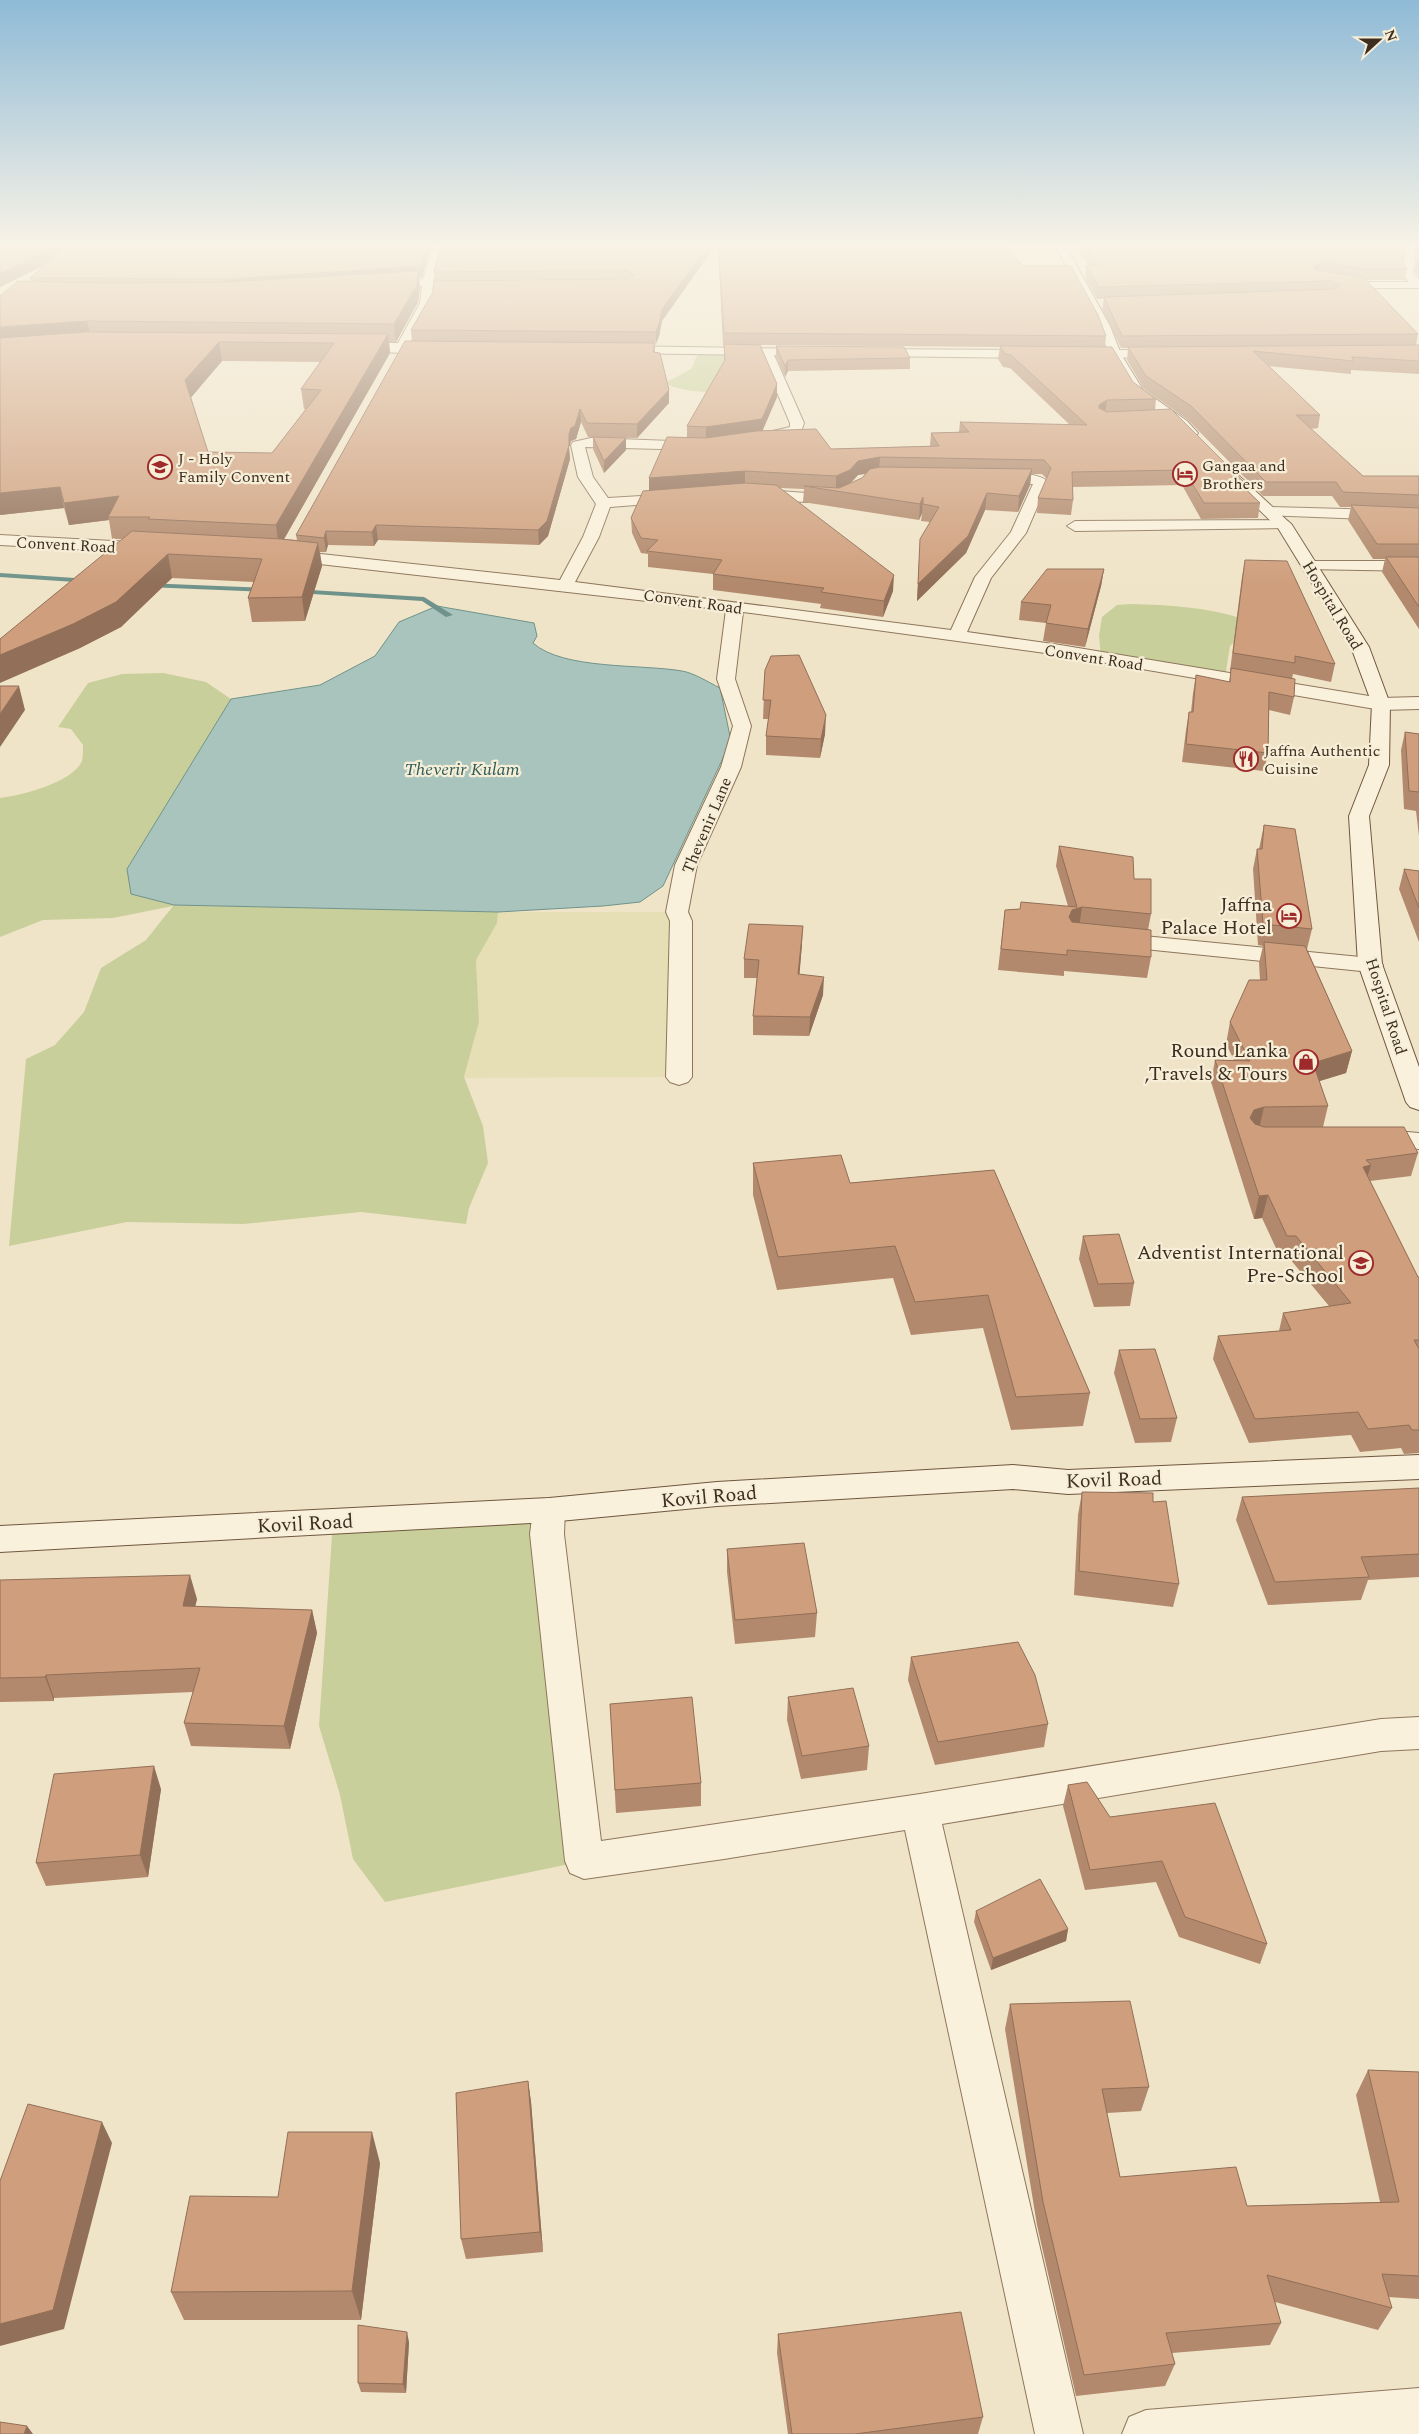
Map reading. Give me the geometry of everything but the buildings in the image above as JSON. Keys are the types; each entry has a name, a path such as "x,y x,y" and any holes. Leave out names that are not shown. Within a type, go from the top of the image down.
{"street":[{"path":"393,364 397,357"},
{"path":"740,441 796,429 797,423 768,357"},
{"path":"1117,357 1138,392 1173,418 1205,448"},
{"path":"1154,418 1173,418"},
{"path":"687,497 604,503 593,494 588,483 578,445 591,442 714,445"},
{"name":"Hospital Road","path":"1223,467 1284,525 1360,647 1381,704 1379,765 1359,816 1371,965 1419,1102"},
{"path":"956,637 983,577 1018,533 1041,482 1032,478 975,478"},
{"path":"738,493 838,498 855,489"},
{"path":"565,586 590,537 604,503"},
{"path":"1270,512 1419,516"},
{"path":"1075,526 1284,525"},
{"name":"Convent Road","path":"0,540 167,549"},
{"name":"Convent Road","path":"265,554 287,550 1060,650 1381,704"},
{"path":"1310,566 1419,566"},
{"name":"Thevenir Lane","path":"679,1077 681,921 677,912 686,865 732,767 742,726 726,679 734,607"},
{"path":"1381,704 1419,703"},
{"path":"1381,704 1419,722"},
{"path":"1088,938 1371,965"},
{"path":"1347,1137 1384,1138 1419,1142"},
{"name":"Kovil Road","path":"0,1539 549,1510 717,1494 1014,1477 1068,1482 1419,1467"},
{"path":"549,1510 547,1534 584,1861 724,1842 1381,1735 1419,1733"},
{"path":"920,1811 1059,2434"},
{"path":"1146,2434 1419,2412"}],"shaded area":[{"path":"498,912 677,912 679,1077 464,1078 479,1022 476,960 497,923"}],"green space":[{"path":"697,357 768,357 782,392 704,392 674,387 665,383 691,369"},
{"path":"1131,604 1202,609 1244,619 1239,637 1230,646 1225,678 1101,657 1099,636 1102,617 1117,605"},
{"path":"163,673 206,682 231,699 127,869 132,894 174,905 498,912 497,923 476,960 479,1022 464,1077 483,1126 488,1163 469,1208 466,1224 361,1212 243,1224 127,1222 9,1246 26,1059 55,1045 84,1012 101,968 146,940 173,906 113,918 43,920 0,937 0,798 46,787 68,776 77,769 82,761 83,745 71,729 58,727 88,683 122,674"},
{"path":"549,1510 584,1861 385,1902 353,1859 340,1795 319,1726 333,1521"}],"water":[{"name":"Theverir Kulam","path":"437,606 534,623 537,636 533,643 546,652 563,658 583,662 682,671 720,688 731,741 663,886 640,902 498,912 174,905 131,894 127,869 231,699 320,685 375,656 399,622"}],"waterway":[{"path":"0,575 90,581"},
{"path":"147,585 267,590"},
{"path":"297,591 424,599 449,615"}],"place":[{"name":"J - Holy Family Convent","path":"160,467"},
{"name":"Gangaa and Brothers","path":"1185,474"},
{"name":"Jaffna Authentic Cuisine","path":"1246,759"},
{"name":"Jaffna Palace Hotel","path":"1289,916"},
{"name":"Round Lanka ,Travels & Tours","path":"1306,1062"},
{"name":"Adventist International Pre-School","path":"1361,1263"}]}
